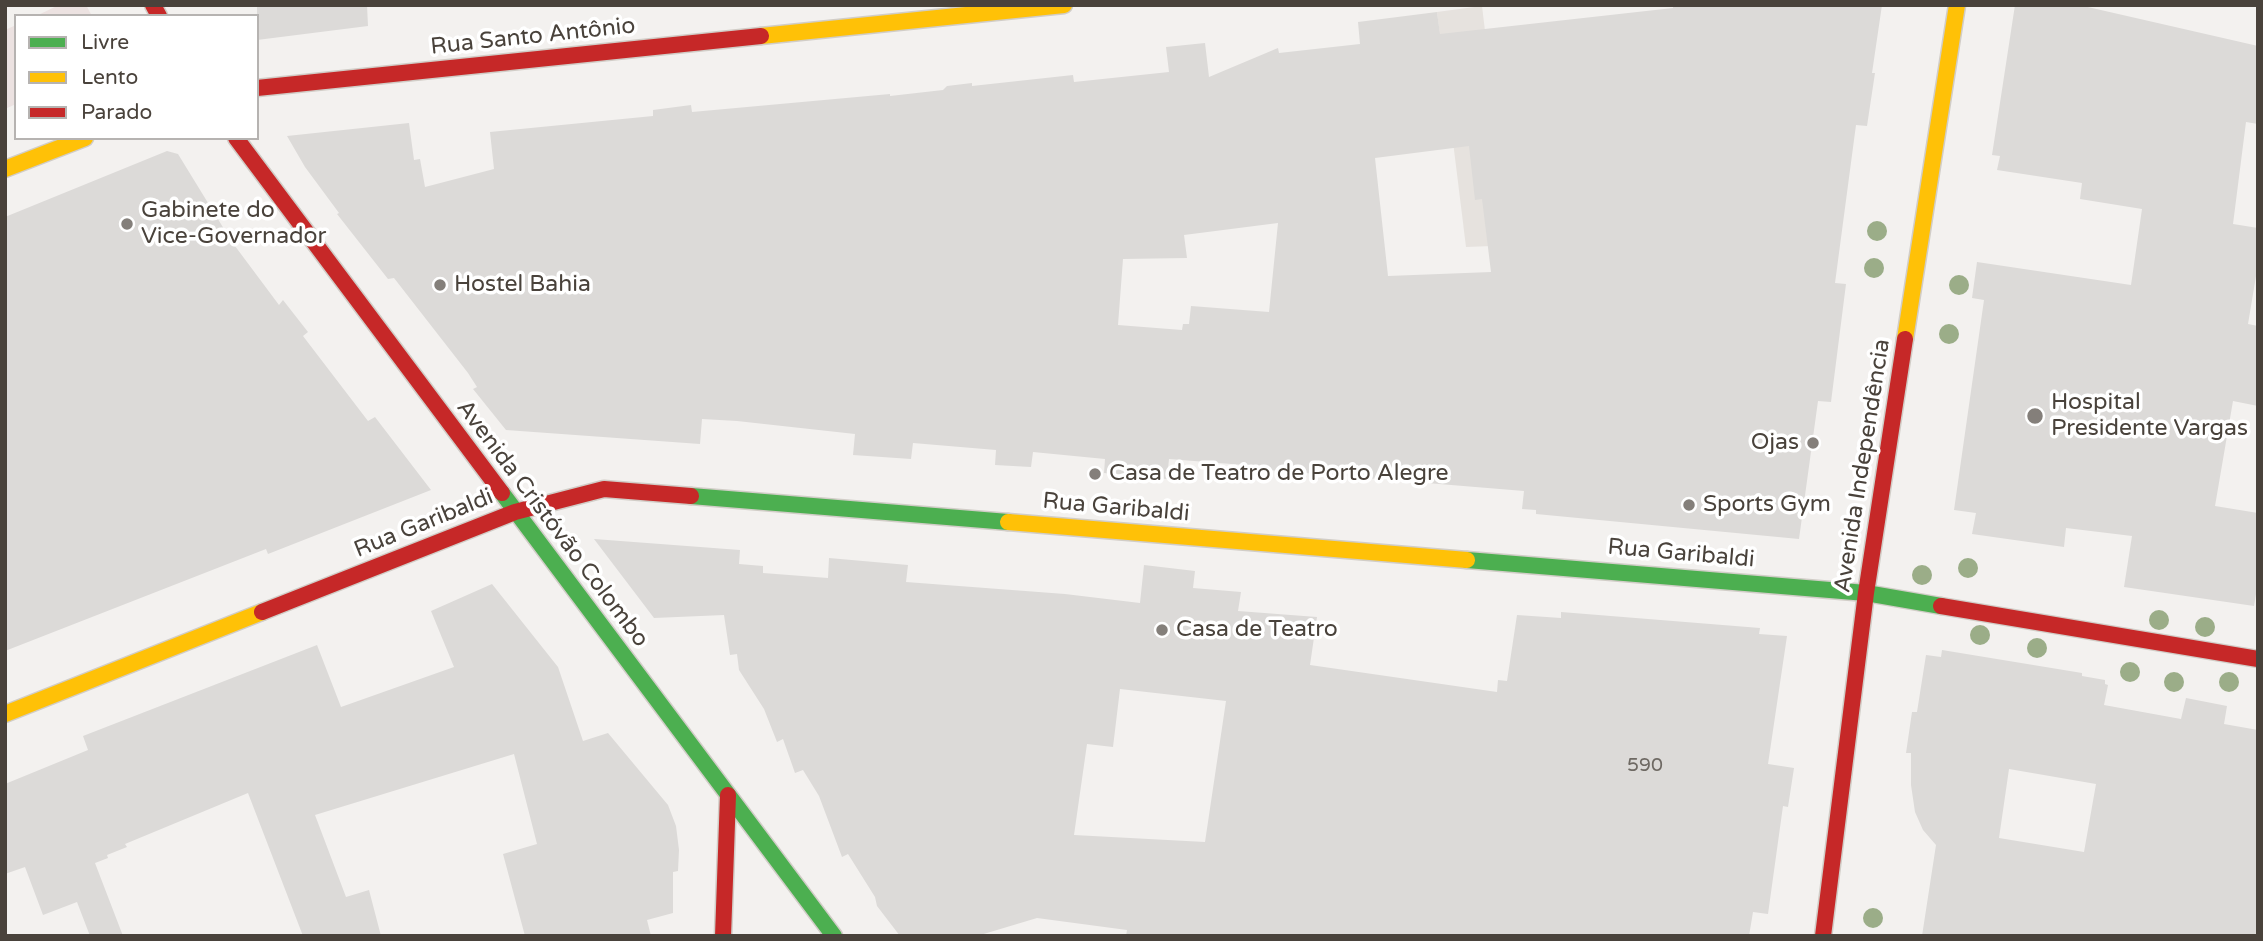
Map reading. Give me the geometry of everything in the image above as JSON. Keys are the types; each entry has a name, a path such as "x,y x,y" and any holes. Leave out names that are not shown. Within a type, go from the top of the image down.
{"street":[{"name":"Rua Santo Antônio","path":"259,88 1064,5"},
{"name":"Avenida Independência","path":"1823,936 1866,593 1958,5"},
{"path":"5,169 80,140"},
{"name":"Avenida Cristóvão Colombo","path":"237,140 834,936"},
{"name":"Rua Garibaldi","path":"5,714 515,512 604,489 1866,593 2258,659"},
{"path":"723,936 728,794"}],"shaded area":[{"path":"59,5 86,5 91,14 40,14"},
{"path":"1482,6 1503,180 1492,246 1466,247 1437,12"},
{"path":"14,26 14,105 5,109 5,30"}],"building":[{"path":"257,5 367,5 368,26 259,40"},
{"path":"1673,5 1882,5 1867,126 1856,125 1835,283 1846,284 1831,402 1818,401 1799,539 1536,514 1536,510 1522,509 1524,491 1269,470 1269,467 1169,459 1167,479 1104,473 1105,459 1033,452 1031,467 995,465 996,450 913,443 911,459 853,455 855,434 737,421 702,419 700,444 506,430 473,389 477,387 468,373 394,278 388,279 337,214 339,213 305,167 287,136 409,123 414,160 420,159 425,187 494,169 490,132 653,116 653,110 691,105 692,112 890,96 943,90 947,86 972,83 972,86 1073,75 1074,82 1169,72 1166,47 1205,43 1209,77 1278,48 1279,53 1360,44 1358,22 1437,12 1440,34 1673,8","holes":["1469,146 1475,200 1482,199 1491,272 1388,276 1375,158","1278,223 1269,312 1191,306 1189,324 1183,324 1182,330 1118,325 1123,259 1187,258 1184,235"]},
{"path":"2015,5 2079,5 2258,46 2258,124 2246,122 2233,224 2258,228 2258,264 2248,324 2258,326 2258,406 2233,401 2215,506 2258,513 2258,582 2254,606 2124,587 2132,536 2066,528 2064,547 1972,534 1976,513 1954,510 1984,300 1972,298 1977,262 2131,285 2142,209 2080,199 2082,183 1997,170 2000,156 1992,155"},
{"path":"167,151 178,154 232,242 279,305 283,300 308,332 303,336 368,421 375,417 431,490 268,554 266,549 5,651 5,217"},
{"path":"594,539 740,550 739,564 763,566 763,573 828,578 829,558 908,565 906,582 1065,594 1140,603 1144,565 1195,571 1193,588 1241,592 1238,611 1317,617 1310,665 1497,692 1498,680 1507,681 1517,615 1561,618 1561,612 1760,628 1759,634 1787,636 1768,764 1794,768 1788,807 1783,806 1768,914 1753,912 1749,936 1126,936 1127,930 1037,918 977,936 900,936 877,906 875,897 848,854 842,857 819,796 803,770 795,773 783,739 777,742 764,709 739,670 737,654 730,655 724,615 654,618","holes":["1120,689 1226,701 1205,842 1074,835 1087,744 1113,747"]},
{"path":"492,584 558,667 583,741 608,733 668,805 676,826 679,850 678,871 673,872 673,913 647,920 651,936 525,936 503,854 537,844 514,754 315,815 346,897 369,890 381,936 303,936 248,793 125,844 127,847 95,863 123,936 90,936 77,902 43,915 25,867 5,874 5,784 88,750 83,736 317,645 341,707 454,667 431,611"},
{"path":"1942,650 2082,673 2082,676 2105,680 2108,685 2104,705 2181,719 2186,698 2227,706 2224,724 2258,730 2258,936 1922,936 1936,845 1923,830 1915,812 1911,785 1911,753 1906,753 1912,712 1917,712 1926,655 1941,657","holes":["2009,769 2096,784 2084,852 1999,838"]}],"traffic: fast":[{"path":"502,493 834,936"},
{"path":"691,496 1008,522"},
{"path":"1467,560 1866,593 1941,606"}],"traffic: slow":[{"path":"761,36 1064,5"},
{"path":"1905,339 1957,5"},
{"path":"5,169 80,140"},
{"path":"1008,522 1467,560"},
{"path":"5,714 262,612"}],"traffic: jam":[{"path":"153,5 158,14"},
{"path":"259,88 761,36"},
{"path":"237,140 502,493"},
{"path":"1823,936 1866,593 1905,339"},
{"path":"262,612 515,512 604,489 691,496"},
{"path":"1941,606 2258,659"},
{"path":"723,936 728,795"}],"place":[{"name":"Gabinete do Vice-Governador","path":"127,224"},
{"name":"Hostel Bahia","path":"440,285"},
{"name":"Hospital Presidente Vargas","path":"2035,416"},
{"name":"Ojas","path":"1813,443"},
{"name":"Casa de Teatro de Porto Alegre","path":"1095,474"},
{"name":"Sports Gym","path":"1689,505"},
{"name":"Casa de Teatro","path":"1162,630"}]}
